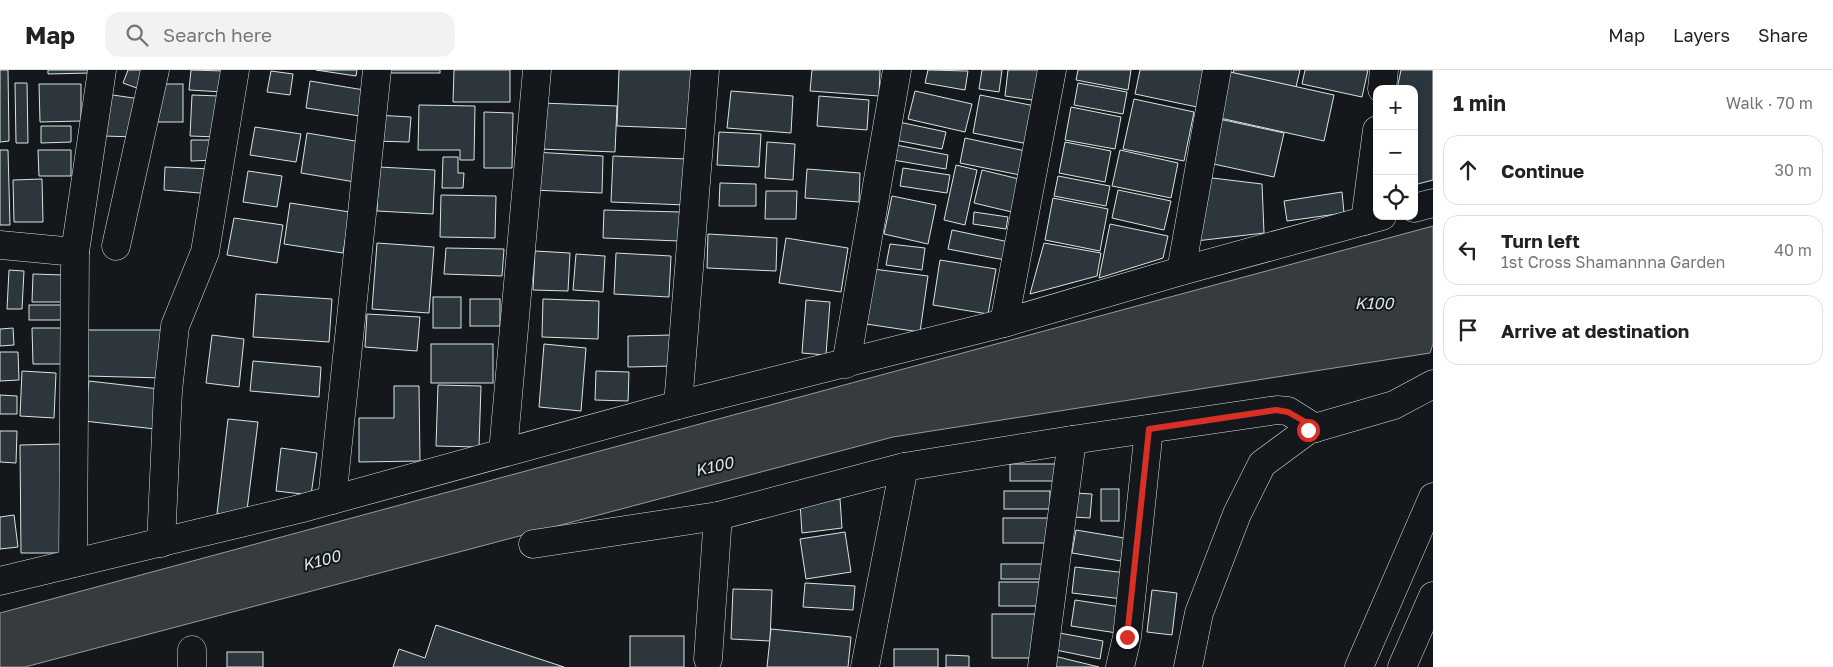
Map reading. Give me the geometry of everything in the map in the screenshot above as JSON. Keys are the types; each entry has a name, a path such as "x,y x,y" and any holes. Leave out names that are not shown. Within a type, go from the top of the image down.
{"street":[{"path":"73,563 74,252 102,70"},
{"path":"116,246 155,70"},
{"path":"161,543 168,391 175,326 205,252 235,70"},
{"path":"332,500 377,70"},
{"path":"503,452 536,70"},
{"path":"678,405 705,70"},
{"path":"846,364 897,70"},
{"path":"1004,323 1052,70"},
{"path":"1181,271 1217,70"},
{"path":"1382,85 1384,70"},
{"path":"1418,207 1433,203"},
{"path":"0,581 332,500 678,405 1004,323 1181,271 1373,218"},
{"path":"0,245 74,252"},
{"path":"1188,667 1199,613 1237,514 1262,464 1308,430 1394,405 1433,384"},
{"path":"534,544 718,516 904,467 1072,440 1276,410 1288,412 1316,428"},
{"path":"1120,667 1127,637 1149,429"},
{"path":"1042,667 1072,440"},
{"path":"865,667 904,467"},
{"path":"1359,667 1433,497"},
{"path":"708,659 718,516"},
{"path":"1402,667 1433,596"}],"water":[{"name":"K100","path":"1433,226 1433,344 1430,353 893,437 25,667 0,667 0,613"}],"building":[{"path":"0,70 8,70 9,141 0,142"},
{"path":"48,70 90,70 90,73 48,74"},
{"path":"128,70 149,70 142,90 123,83"},
{"path":"191,70 224,71 223,92 189,90"},
{"path":"316,70 357,70 356,76"},
{"path":"385,70 440,70 440,73 385,73"},
{"path":"454,70 510,70 510,102 453,102"},
{"path":"619,70 696,70 694,129 617,126"},
{"path":"812,70 880,70 879,96 810,91"},
{"path":"928,70 968,71 965,90 925,83"},
{"path":"982,70 1002,70 999,92 979,89"},
{"path":"1008,70 1043,70 1039,101 1005,96"},
{"path":"1078,70 1131,70 1128,90 1076,80"},
{"path":"1140,70 1205,70 1197,107 1135,94"},
{"path":"1234,70 1300,70 1296,87 1233,73"},
{"path":"1305,70 1368,70 1362,97 1302,84"},
{"path":"1401,70 1433,70 1433,180 1418,184 1418,85 1398,85"},
{"path":"271,71 293,74 290,95 267,92"},
{"path":"1230,72 1334,95 1324,141 1220,118"},
{"path":"310,81 364,90 360,116 306,108"},
{"path":"15,83 27,83 28,143 16,143"},
{"path":"1078,83 1127,92 1123,114 1074,105"},
{"path":"39,84 81,84 81,121 40,122"},
{"path":"156,84 183,84 183,122 156,122"},
{"path":"731,91 793,96 791,133 727,128"},
{"path":"915,91 972,104 965,132 908,119"},
{"path":"106,94 140,99 136,137 104,136"},
{"path":"192,95 219,96 218,137 190,136"},
{"path":"980,95 1035,106 1028,144 973,133"},
{"path":"819,96 869,100 867,130 817,126"},
{"path":"1134,99 1194,112 1184,161 1123,149"},
{"path":"542,103 617,106 615,152 540,149"},
{"path":"419,105 475,106 474,160 460,160 460,150 418,150"},
{"path":"1071,107 1121,117 1115,149 1065,140"},
{"path":"484,112 513,113 512,168 484,168"},
{"path":"375,115 411,117 409,142 373,141"},
{"path":"1219,119 1284,133 1274,177 1209,163"},
{"path":"899,122 946,132 942,149 895,140"},
{"path":"41,126 71,126 71,142 41,143"},
{"path":"255,127 301,134 296,162 250,155"},
{"path":"719,132 761,134 759,167 717,165"},
{"path":"307,133 361,142 355,182 301,173"},
{"path":"965,138 1030,152 1025,176 960,163"},
{"path":"191,140 215,140 216,160 191,161"},
{"path":"767,142 795,144 793,180 765,178"},
{"path":"1065,142 1111,151 1105,182 1059,173"},
{"path":"896,145 948,155 946,169 893,160"},
{"path":"0,150 8,150 10,225 0,225"},
{"path":"38,150 71,150 71,176 39,176"},
{"path":"1120,150 1178,163 1171,198 1112,186"},
{"path":"534,152 603,156 602,193 532,190"},
{"path":"613,156 687,159 685,205 611,202"},
{"path":"443,157 458,157 458,173 464,173 463,188 442,188"},
{"path":"956,165 977,170 965,225 944,220"},
{"path":"165,167 213,169 212,194 164,190"},
{"path":"379,167 435,170 433,214 377,211"},
{"path":"903,168 950,175 947,193 900,186"},
{"path":"807,169 860,173 859,202 805,198"},
{"path":"982,170 1019,179 1012,212 974,203"},
{"path":"248,171 282,176 277,207 243,202"},
{"path":"1058,176 1110,186 1106,206 1054,196"},
{"path":"1204,177 1262,184 1264,233 1196,241"},
{"path":"42,179 43,222 14,222 13,180"},
{"path":"720,183 756,184 756,206 719,206"},
{"path":"1118,190 1171,201 1164,230 1112,218"},
{"path":"766,191 797,191 796,219 765,219"},
{"path":"1342,192 1344,213 1287,221 1284,201"},
{"path":"441,195 496,196 495,238 440,237"},
{"path":"892,196 936,205 928,244 884,234"},
{"path":"1053,198 1108,209 1100,251 1045,240"},
{"path":"290,203 350,212 343,253 284,244"},
{"path":"604,210 681,212 679,241 603,238"},
{"path":"974,212 1008,217 1006,229 973,224"},
{"path":"234,218 283,225 277,263 227,255"},
{"path":"1110,224 1168,236 1163,258 1099,278"},
{"path":"952,230 1009,242 1005,260 948,249"},
{"path":"708,234 777,238 776,271 707,268"},
{"path":"786,238 848,248 841,292 779,283"},
{"path":"377,243 434,247 429,313 372,309"},
{"path":"1044,243 1101,253 1097,276 1030,294"},
{"path":"890,244 925,248 922,270 886,265"},
{"path":"446,248 504,249 502,276 444,274"},
{"path":"535,251 570,253 568,291 533,290"},
{"path":"616,253 671,256 669,297 614,294"},
{"path":"576,254 605,256 603,292 573,290"},
{"path":"940,260 996,269 988,314 933,305"},
{"path":"873,269 928,276 920,332 866,324"},
{"path":"9,270 24,271 22,309 7,309"},
{"path":"33,274 64,275 64,302 32,302"},
{"path":"256,294 332,299 329,342 253,337"},
{"path":"433,297 461,297 461,328 433,328"},
{"path":"470,299 500,299 500,326 470,326"},
{"path":"543,299 599,301 598,339 542,337"},
{"path":"806,300 830,302 826,355 802,353"},
{"path":"29,305 61,305 61,320 29,320"},
{"path":"367,314 420,317 417,351 365,347"},
{"path":"13,328 14,345 0,346 0,329"},
{"path":"32,328 64,328 64,364 33,364"},
{"path":"87,330 166,330 164,378 87,376"},
{"path":"212,335 244,339 239,387 206,383"},
{"path":"673,335 673,366 628,367 628,336"},
{"path":"431,344 493,344 493,383 431,383"},
{"path":"544,344 586,348 581,411 539,407"},
{"path":"0,352 18,352 19,380 0,381"},
{"path":"253,361 321,367 319,397 250,391"},
{"path":"22,371 56,373 54,418 20,416"},
{"path":"596,371 629,372 628,401 595,400"},
{"path":"89,381 159,389 155,429 84,421"},
{"path":"438,385 481,386 479,447 436,446"},
{"path":"394,386 419,386 420,461 359,462 359,418 394,418"},
{"path":"0,395 17,396 17,414 0,414"},
{"path":"228,419 258,422 247,510 217,514"},
{"path":"0,431 17,431 16,463 0,462"},
{"path":"62,444 62,553 21,553 20,445"},
{"path":"281,448 317,453 311,495 276,491"},
{"path":"1010,464 1056,464 1056,481 1010,481"},
{"path":"1101,489 1119,489 1119,521 1101,521"},
{"path":"1004,491 1050,491 1050,509 1004,509"},
{"path":"1075,493 1092,494 1090,518 1073,517"},
{"path":"840,499 842,528 802,533 800,503"},
{"path":"14,515 18,547 0,549 0,517"},
{"path":"1003,518 1052,518 1052,543 1003,543"},
{"path":"1076,530 1124,538 1121,561 1072,553"},
{"path":"845,532 851,572 806,579 800,539"},
{"path":"1001,564 1046,564 1046,579 1001,579"},
{"path":"1075,567 1127,573 1123,599 1072,593"},
{"path":"999,582 1044,582 1044,606 999,606"},
{"path":"805,583 855,586 853,610 803,607"},
{"path":"733,589 772,590 770,641 731,639"},
{"path":"1152,590 1177,593 1172,635 1147,632"},
{"path":"1075,600 1121,607 1117,633 1071,626"},
{"path":"992,614 1041,614 1041,658 992,658"},
{"path":"436,625 564,667 393,667 399,649 425,658"},
{"path":"771,629 851,637 848,667 767,667"},
{"path":"1054,632 1103,641 1100,659 1051,649"},
{"path":"630,636 684,636 684,667 630,667"},
{"path":"894,649 938,649 938,667 894,667"},
{"path":"227,652 263,652 263,667 227,667"},
{"path":"946,655 969,656 969,667 946,667"},
{"path":"1050,655 1099,667 1048,667"}],"route":[{"path":"1127,637 1149,429 1276,410 1288,412 1316,428 1308,430"}]}
